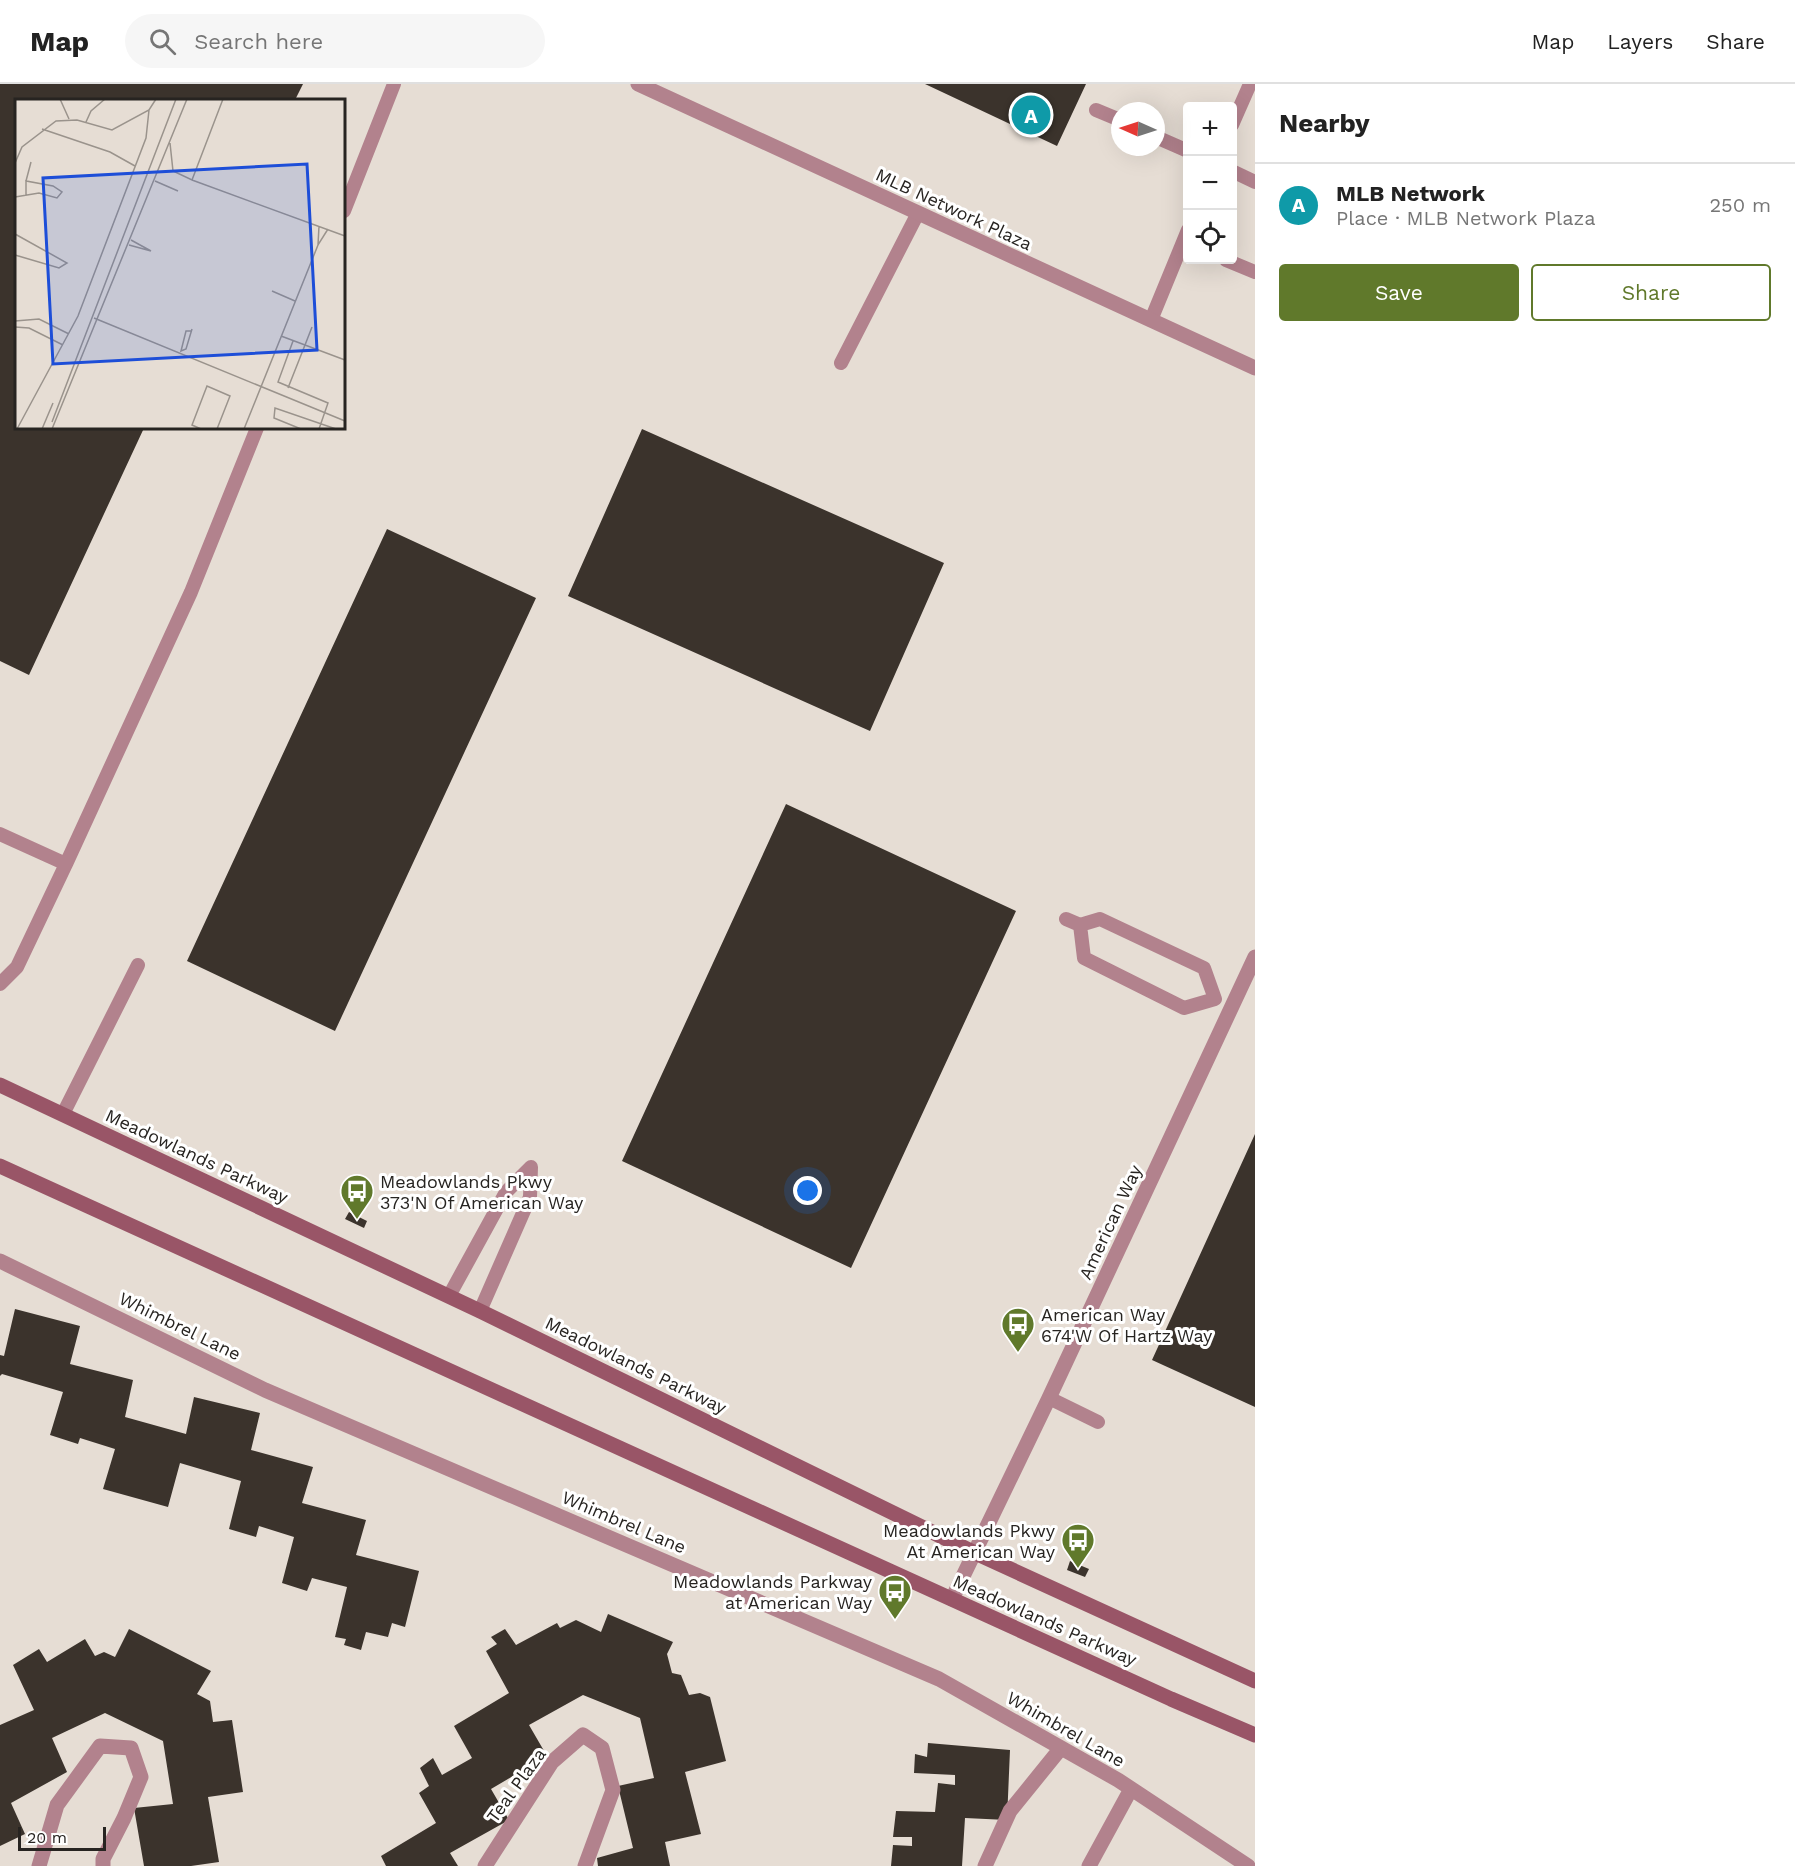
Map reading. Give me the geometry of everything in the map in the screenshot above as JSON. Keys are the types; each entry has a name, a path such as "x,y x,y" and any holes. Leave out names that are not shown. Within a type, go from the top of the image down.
{"main road":[{"name":"Meadowlands Parkway","path":"0,1085 449,1296 973,1552 1255,1682"},
{"name":"Meadowlands Parkway","path":"0,1166 1160,1694 1255,1735"}],"street":[{"name":"MLB Network Plaza","path":"638,84 1255,368"},
{"name":"American Way","path":"952,1599 1049,1398 1255,957"},
{"name":"Whimbrel Lane","path":"0,1261 265,1389 939,1679 1131,1789 1248,1866"},
{"name":"Teal Plaza","path":"485,1866 552,1762 583,1735 602,1748 613,1791 585,1866"},
{"path":"39,1866 57,1805 100,1746 131,1748 141,1777 124,1818 103,1859 103,1866"},
{"path":"985,1866 1010,1811 1061,1748"},
{"path":"1089,1866 1131,1789"}],"lane":[{"path":"345,208 394,84"},
{"path":"1237,115 1250,84"},
{"path":"1096,110 1111,116"},
{"path":"1165,140 1183,149"},
{"path":"1237,173 1255,182"},
{"path":"841,363 918,213"},
{"path":"1151,320 1183,244"},
{"path":"1236,264 1255,272"},
{"path":"0,984 17,967 66,864 191,592 256,429"},
{"path":"0,834 66,864"},
{"path":"1066,919 1080,925 1100,919 1204,968 1215,999 1230,1011"},
{"path":"1080,925 1084,958 1184,1008 1215,999"},
{"path":"63,1114 138,965"},
{"path":"449,1296 506,1192 531,1167 530,1197 480,1311"},
{"path":"1049,1398 1098,1422"}],"building":[{"path":"0,84 303,84 296,99 15,99 15,429 144,429 29,675 0,661"},
{"path":"925,84 1086,84 1057,146"},
{"path":"642,429 944,563 870,731 568,596"},
{"path":"387,529 536,598 335,1031 187,961"},
{"path":"786,804 1016,911 851,1268 622,1161"},
{"path":"1255,1134 1255,1407 1152,1360"},
{"path":"349,1212 367,1221 364,1228 345,1219"},
{"path":"15,1309 80,1326 70,1364 133,1380 125,1417 186,1434 194,1397 260,1413 251,1450 313,1467 302,1503 366,1520 356,1555 419,1571 405,1627 392,1623 388,1637 366,1632 361,1650 344,1645 346,1639 335,1637 347,1587 312,1578 307,1591 282,1583 294,1537 259,1526 256,1537 229,1529 241,1481 180,1463 168,1507 103,1489 115,1449 80,1438 78,1444 50,1435 63,1392 2,1374 0,1376 0,1355 4,1356"},
{"path":"1070,1561 1089,1569 1085,1577 1067,1570"},
{"path":"608,1614 673,1642 667,1654 672,1673 681,1675 689,1695 700,1693 710,1697 726,1761 685,1772 701,1834 665,1842 670,1866 598,1866 597,1858 633,1848 618,1786 654,1778 640,1718 583,1695 529,1725 547,1756 491,1789 509,1820 450,1853 458,1866 386,1866 381,1856 436,1823 419,1793 429,1786 420,1768 433,1758 442,1775 472,1758 454,1726 509,1693 486,1651 497,1644 491,1637 505,1629 516,1645 557,1623 560,1628 576,1620 601,1632"},
{"path":"129,1629 211,1671 197,1694 210,1701 213,1722 232,1720 243,1792 208,1797 219,1862 191,1866 144,1866 134,1808 173,1804 163,1741 105,1713 52,1738 67,1772 11,1803 25,1834 0,1846 0,1725 34,1710 13,1665 39,1649 47,1662 85,1639 95,1656 104,1652 115,1657"},
{"path":"928,1743 1010,1750 1007,1820 965,1818 962,1866 891,1866 893,1845 912,1846 912,1837 893,1837 896,1811 935,1812 938,1783 955,1785 955,1775 914,1773 915,1754 927,1757"}],"place":[{"name":"MLB Network","path":"1031,115"},
{"name":"Meadowlands Pkwy 373'N Of American Way","path":"357,1220"},
{"name":"American Way 674'W Of Hartz Way","path":"1018,1353"},
{"name":"Meadowlands Pkwy At American Way","path":"1078,1569"},
{"name":"Meadowlands Parkway at American Way","path":"895,1620"}]}
